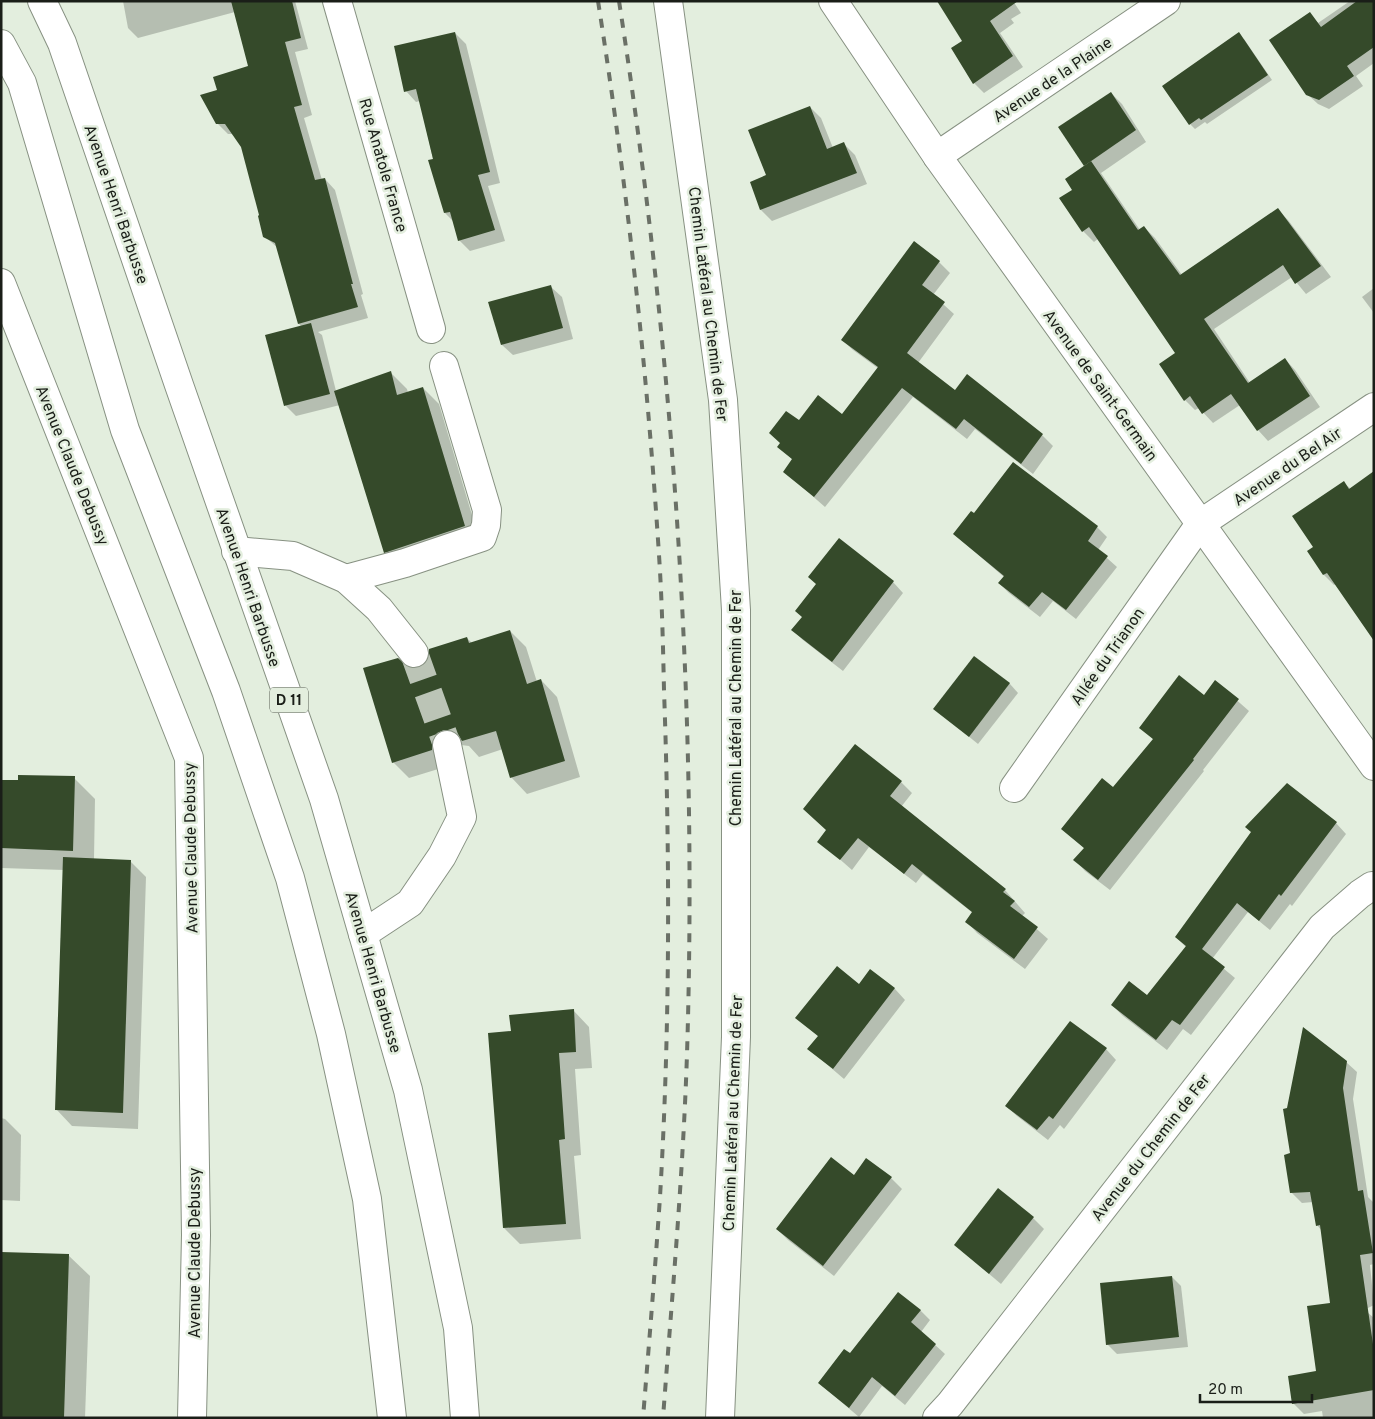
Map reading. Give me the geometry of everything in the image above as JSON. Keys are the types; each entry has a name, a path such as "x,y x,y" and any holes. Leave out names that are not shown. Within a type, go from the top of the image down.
{"street":[{"name":"Avenue Henri Barbusse","path":"42,1 62,43 236,551 324,799 408,1090 458,1328 466,1418"},
{"name":"Rue Anatole France","path":"337,1 431,329"},
{"name":"Chemin Latéral au Chemin de Fer","path":"668,1 723,400 736,610 736,1037 720,1418"},
{"name":"Avenue de Saint-Germain","path":"833,1 937,156 1374,766"},
{"name":"Avenue de la Plaine","path":"937,156 1166,1"},
{"path":"1,44 22,82 125,430 226,691 290,878 331,1034 367,1199 392,1418"},
{"name":"Avenue Claude Debussy","path":"1,283 189,758 196,1235 192,1418"},
{"path":"346,579 405,563 482,537 488,510 444,366"},
{"name":"Avenue du Bel Air","path":"1200,524 1374,407"},
{"name":"Allée du Trianon","path":"1014,788 1200,524"},
{"path":"236,551 294,556 346,579 379,609 414,653"},
{"path":"363,934 410,903 442,856 462,817 447,746"},
{"name":"Avenue du Chemin de Fer","path":"949,1413 1322,927 1373,881"}],"building":[{"path":"231,1 292,1 301,38 285,42 302,105 294,107 315,180 325,178 358,307 298,324 275,243 263,237 241,147 225,124 216,124 200,95 217,90 213,77 248,66"},
{"path":"937,1 1018,1 990,21 1013,56 973,84 951,48 962,41"},
{"path":"1357,1 1374,1 1374,47 1347,66 1354,76 1319,100 1306,95 1269,40 1310,12 1321,27"},
{"path":"455,32 490,172 478,175 495,230 458,241 450,212 444,213 428,160 433,159 416,89 404,92 394,46"},
{"path":"1239,32 1268,75 1201,120 1199,118 1189,125 1162,86"},
{"path":"1111,92 1136,130 1084,166 1058,127"},
{"path":"810,106 827,149 844,142 857,173 760,210 750,182 766,175 748,130"},
{"path":"1091,161 1138,230 1144,226 1180,275 1278,208 1321,266 1295,284 1283,265 1204,319 1248,383 1285,358 1310,396 1257,431 1231,394 1202,414 1190,396 1184,401 1159,364 1175,353 1089,227 1082,232 1059,198 1072,190 1065,179"},
{"path":"914,241 940,261 922,285 945,302 907,353 955,390 967,374 1043,434 1021,464 964,419 956,429 902,388 814,497 783,472 792,459 777,447 780,443 769,433 786,411 799,420 818,395 842,414 878,367 841,340"},
{"path":"551,285 563,328 501,345 488,302"},
{"path":"311,323 330,394 284,406 265,335"},
{"path":"391,371 397,395 423,387 465,526 384,553 334,391"},
{"path":"1013,462 1098,526 1088,541 1108,556 1066,610 1042,592 1029,607 998,583 1004,576 953,534 971,511 974,513"},
{"path":"1374,471 1374,641 1327,573 1323,575 1307,551 1313,547 1292,516 1344,481 1349,489"},
{"path":"839,538 894,581 832,662 791,630 802,617 795,611 816,584 808,577"},
{"path":"510,630 527,684 541,679 565,761 510,778 496,731 462,741 458,734 452,730 444,730 437,733 432,740 432,750 392,763 363,668 398,658 408,667 417,668 428,659 429,649 467,637 469,643"},
{"path":"974,656 1010,683 969,737 933,709"},
{"path":"1179,675 1204,695 1215,680 1239,699 1194,760 1098,880 1073,860 1084,848 1061,829 1102,778 1113,787 1153,739 1139,728"},
{"path":"855,744 902,781 890,796 1006,889 1003,892 1015,901 1010,906 1038,927 1014,959 965,922 972,912 912,864 904,874 858,838 840,860 817,842 826,830 803,809"},
{"path":"18,775 75,776 73,851 1,848 1,780 18,780"},
{"path":"1287,783 1337,822 1281,896 1279,894 1259,921 1237,903 1202,949 1225,967 1180,1025 1172,1020 1156,1040 1111,1005 1129,981 1147,995 1186,946 1175,937 1251,832 1245,827"},
{"path":"63,857 131,860 123,1113 55,1110"},
{"path":"837,966 859,984 870,969 895,988 833,1069 807,1049 818,1036 795,1018"},
{"path":"574,1009 576,1052 559,1053 565,1139 559,1140 566,1224 503,1228 488,1033 511,1031 509,1015"},
{"path":"1070,1021 1107,1048 1053,1119 1049,1116 1037,1130 1005,1106"},
{"path":"1303,1027 1347,1061 1343,1088 1358,1191 1363,1190 1373,1253 1360,1255 1374,1351 1374,1390 1292,1404 1288,1376 1316,1371 1307,1306 1330,1303 1320,1225 1316,1226 1310,1192 1290,1193 1284,1155 1290,1153 1283,1109 1287,1108"},
{"path":"831,1157 854,1175 866,1158 892,1177 823,1266 776,1229"},
{"path":"998,1188 1034,1217 989,1274 954,1245"},
{"path":"1,1252 69,1254 64,1418 1,1418"},
{"path":"1172,1276 1179,1337 1106,1345 1100,1283"},
{"path":"898,1292 921,1310 911,1322 936,1344 895,1396 872,1377 849,1408 818,1383 844,1349 850,1353"}],"tunnel":[{"path":"414,653 447,745"}],"railway":[{"path":"598,1 635,277 654,485 662,622 667,817 668,944 666,1070 660,1197 643,1418"},
{"path":"619,1 654,263 667,394 685,658 689,790 687,1054 680,1191 663,1418"}]}
